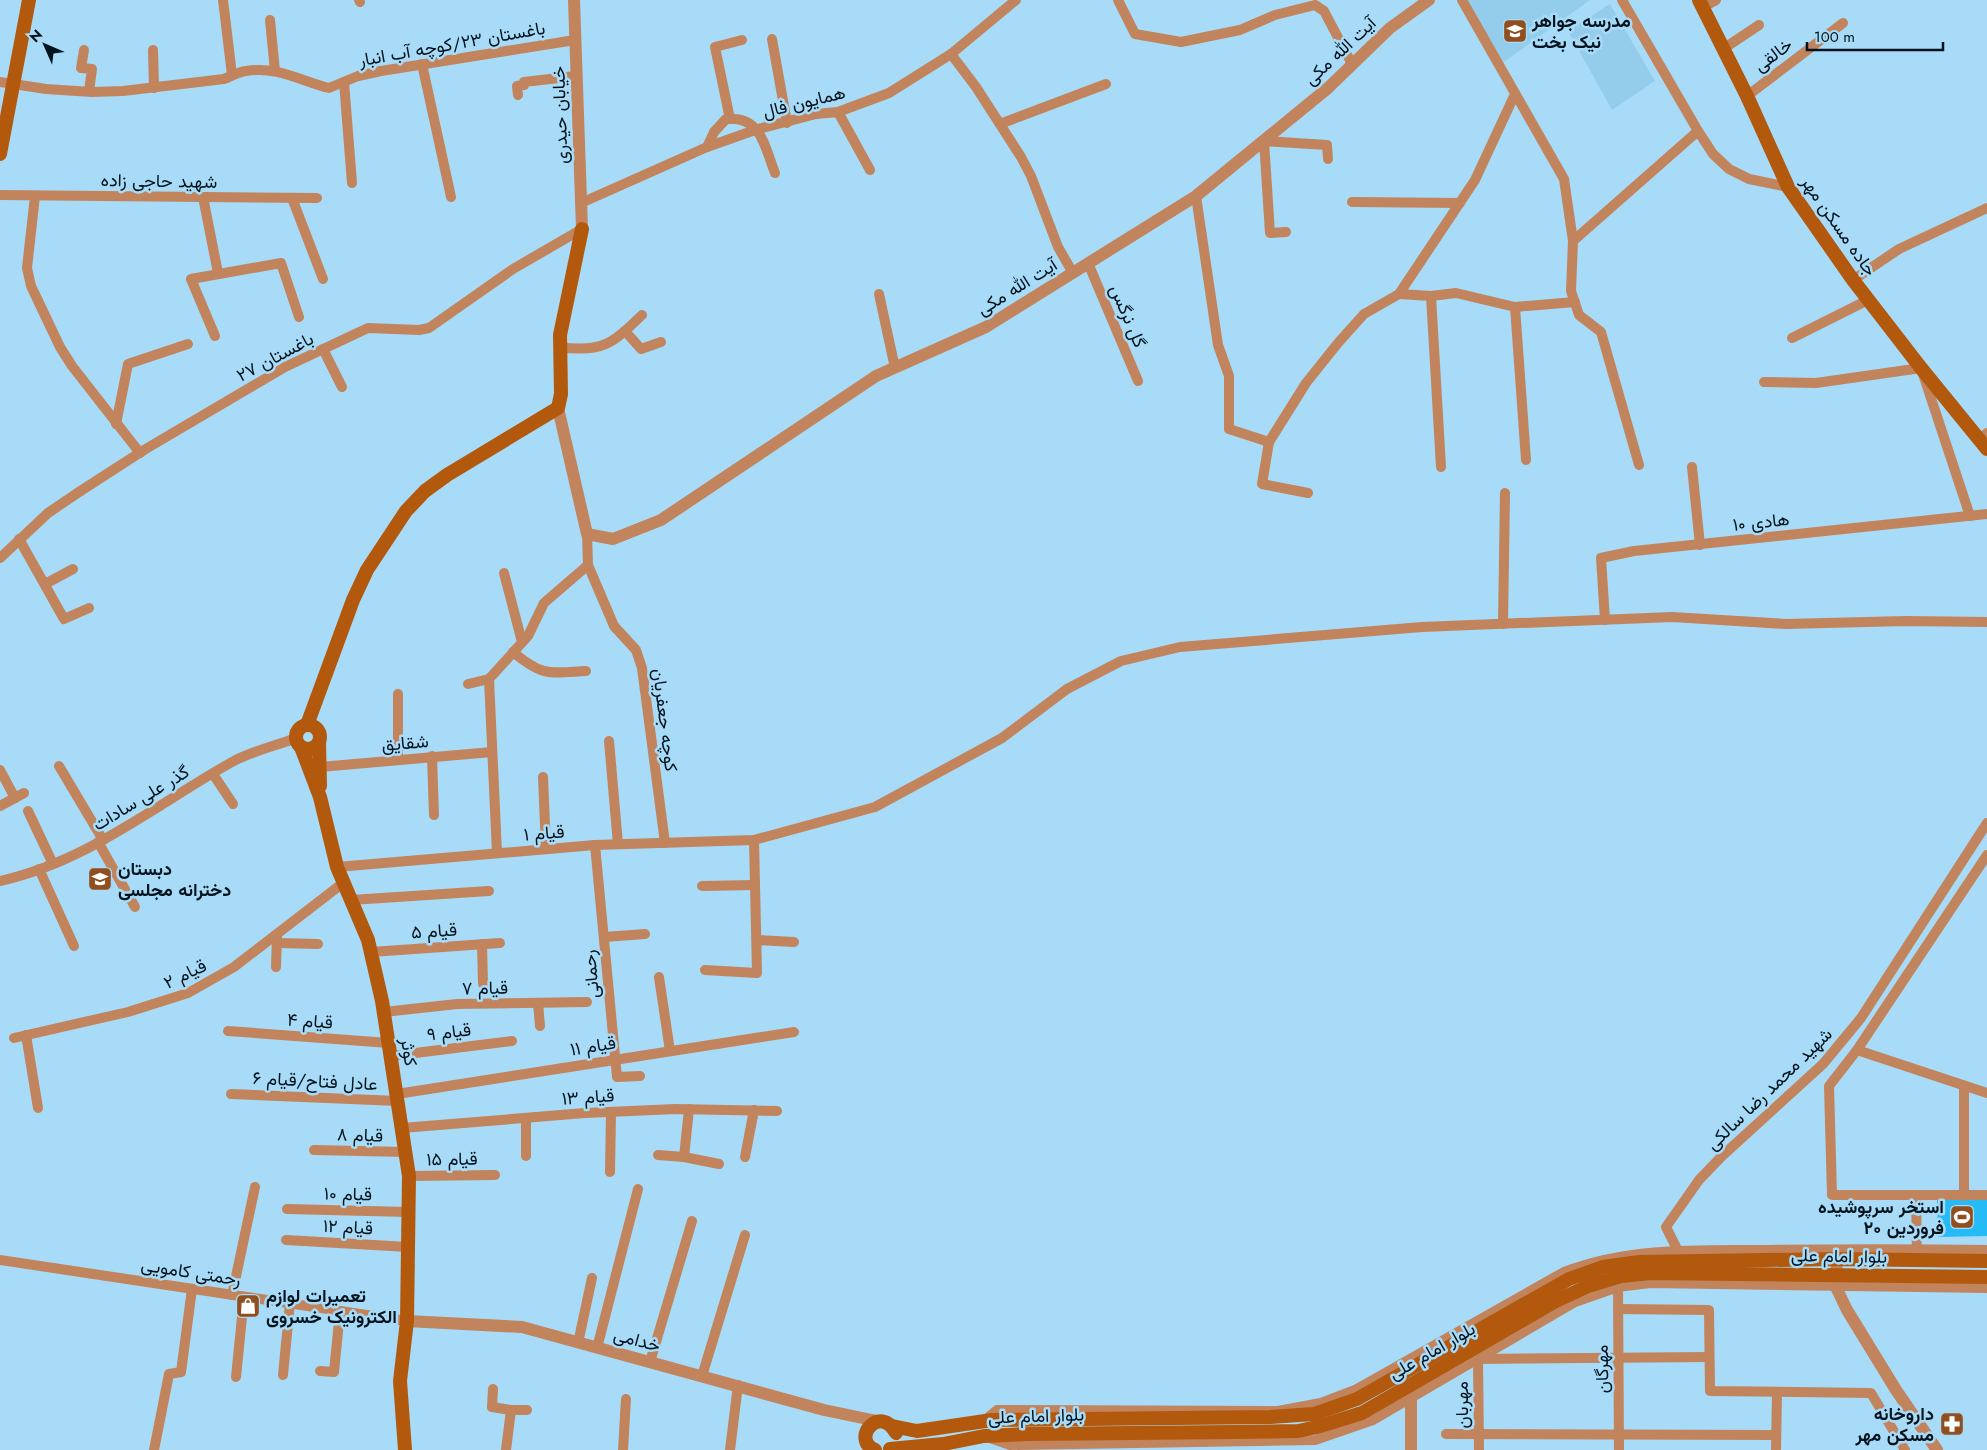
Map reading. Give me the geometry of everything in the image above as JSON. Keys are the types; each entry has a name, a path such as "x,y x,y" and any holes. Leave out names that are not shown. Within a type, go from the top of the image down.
{"main road":[{"path":"0,154 7,82 29,0"},
{"name":"جاده مسکن مهر","path":"1701,4 1747,96 1788,187 1868,300 1921,368 1984,441"},
{"path":"307,725 348,611 363,578 411,504 447,475 558,408 561,394 559,346 582,229"},
{"path":"320,688 320,797"},
{"path":"299,742 308,749 314,747 319,738 315,727 307,725 301,727 299,742 320,797"},
{"name":"کوثر","path":"320,797 337,867 371,952 384,1012 406,1152 409,1176 408,1321 400,1380 405,1450"},
{"name":"بلوار امام علی","path":"877,1422 885,1422 892,1426 917,1431 983,1421 1226,1414 1314,1414 1357,1399 1406,1387 1569,1279 1604,1267 1639,1262 1837,1259 1917,1254 1987,1261"},
{"name":"بلوار امام علی","path":"889,1449 944,1444 984,1436 1232,1442 1298,1431 1362,1413 1554,1302 1588,1286 1621,1276 1651,1273 1837,1280 1987,1277"},
{"path":"983,1421 984,1436"},
{"path":"868,1445 869,1427 877,1422"},
{"path":"889,1449 895,1442 896,1433 892,1426"}],"street":[{"path":"223,0 232,75"},
{"name":"خیابان حیدری","path":"574,0 582,229"},
{"name":"همایون فال","path":"581,203 707,147 758,129 816,114 838,112 889,93 951,54 1016,0"},
{"path":"1118,0 1135,34 1182,42 1240,30 1275,15 1315,4 1324,11 1352,64"},
{"name":"آیت الله مکی","path":"587,534 613,539 661,520 876,376 986,327 1196,196 1328,88 1390,28 1429,0"},
{"path":"1462,0 1564,179 1574,241 1570,291 1579,315 1601,332 1639,465"},
{"path":"1622,0 1698,131 1714,154 1730,170 1749,179 1788,187"},
{"path":"1701,4 1716,0"},
{"path":"270,20 275,71"},
{"name":"خالقی","path":"1747,96 1842,23"},
{"path":"1724,49 1759,25"},
{"path":"772,39 786,123"},
{"name":"باغستان ۲۳/کوچه آب انبار","path":"7,82 46,89 89,91 154,88 224,79 232,75 255,70 275,71 329,88 365,74 574,40"},
{"path":"730,119 715,47 742,40"},
{"path":"84,50 81,68 92,69 89,91"},
{"path":"153,50 154,88"},
{"path":"951,54 976,87 1031,176 1058,247 1073,273"},
{"path":"422,64 451,196"},
{"path":"518,95 517,86 524,84 524,82 576,76"},
{"path":"344,82 352,183"},
{"path":"1000,124 1106,84"},
{"path":"1308,493 1262,484 1269,442 1306,383 1338,343 1364,314 1399,294 1475,180 1516,94"},
{"path":"838,112 870,170"},
{"path":"707,147 720,124 730,119 744,119 758,129 775,173"},
{"path":"1574,241 1698,131"},
{"path":"1286,232 1270,233 1264,141 1327,145 1328,159"},
{"name":"شهید حاجی زاده","path":"0,195 317,198"},
{"path":"35,196 27,268 31,286 60,347 116,424 140,453"},
{"path":"1196,196 1218,345 1229,376 1229,429 1269,442"},
{"path":"203,197 218,274"},
{"path":"292,198 323,279"},
{"path":"1352,202 1460,203"},
{"path":"1853,280 1899,249 1987,208"},
{"name":"باغستان ۲۷","path":"0,558 48,513 140,453 285,367 368,328 419,330 429,328 513,269 582,229"},
{"path":"215,336 191,280 281,263 299,317"},
{"name":"گل نرگس","path":"1088,263 1138,381"},
{"path":"1399,294 1431,296 1456,293 1515,306 1574,302"},
{"path":"879,294 896,368"},
{"path":"1431,296 1441,467"},
{"path":"1792,338 1868,300"},
{"path":"1515,306 1526,460"},
{"path":"559,346 582,350 608,343 625,331 642,315"},
{"path":"625,331 641,349 661,342"},
{"path":"116,424 128,364 188,344"},
{"path":"323,349 342,387"},
{"path":"1764,382 1816,383 1921,368 1970,516"},
{"name":"کوچه جعفریان","path":"558,408 587,534 588,565 614,626 636,650 642,668 664,843"},
{"path":"1692,467 1700,544"},
{"path":"1503,624 1505,493"},
{"name":"هادی ۱۰","path":"1605,620 1601,558 1634,551 1987,514"},
{"path":"19,539 64,619 88,608"},
{"path":"468,684 489,679 528,636 544,603 588,565"},
{"path":"45,584 74,569"},
{"path":"504,573 522,642"},
{"name":"قیام ۱","path":"337,867 595,845 754,840 875,807 1002,738 1067,689 1121,661 1180,647 1422,627 1672,617 1786,624 1906,620 1987,622"},
{"path":"513,652 532,668 546,673 586,671"},
{"path":"489,679 497,853"},
{"path":"398,694 398,759"},
{"path":"609,741 618,844"},
{"name":"گذر علی سادات","path":"0,881 53,864 101,841 234,760 299,742"},
{"name":"شقایق","path":"320,767 492,752"},
{"path":"432,756 434,815"},
{"path":"59,766 101,841 134,907"},
{"path":"0,770 19,795 0,806"},
{"path":"213,774 233,804"},
{"path":"543,777 546,849"},
{"path":"28,811 53,864"},
{"name":"شهید محمد رضا سالکی","path":"1678,1250 1666,1227 1699,1180 1823,1064 1862,1018 1987,823"},
{"path":"705,970 758,973 754,840"},
{"name":"رحمانی","path":"595,845 617,1077 640,1076"},
{"path":"1987,855 1857,1050 1829,1086 1832,1195 1987,1195"},
{"path":"39,869 74,946"},
{"name":"قیام ۲","path":"14,1038 128,1012 188,993 277,939 343,884"},
{"path":"702,886 755,885"},
{"path":"351,900 489,891"},
{"path":"604,937 645,934"},
{"path":"276,968 277,939 318,944"},
{"path":"757,940 794,942"},
{"name":"قیام ۵","path":"371,952 500,943"},
{"path":"482,944 484,984"},
{"path":"659,977 670,1051"},
{"name":"قیام ۷","path":"384,1012 456,1004 587,1002"},
{"path":"538,1003 540,1026"},
{"name":"قیام ۴","path":"228,1031 390,1049"},
{"name":"قیام ۱۱","path":"397,1098 615,1059 794,1032"},
{"path":"26,1035 38,1108"},
{"name":"قیام ۹","path":"390,1049 512,1041"},
{"path":"1857,1050 1987,1093"},
{"path":"1964,1086 1964,1196"},
{"name":"عادل فتاح/قیام ۶","path":"231,1094 397,1098"},
{"path":"684,1157 689,1109"},
{"name":"قیام ۱۳","path":"402,1128 611,1112 689,1109 777,1111"},
{"path":"745,1157 754,1110"},
{"path":"610,1172 611,1112"},
{"path":"526,1118 526,1156"},
{"name":"قیام ۸","path":"314,1150 406,1152"},
{"path":"658,1155 684,1157 719,1164"},
{"name":"قیام ۱۵","path":"409,1176 496,1175"},
{"path":"232,1295 255,1187"},
{"path":"598,1348 638,1189"},
{"path":"1916,1195 1917,1254"},
{"name":"قیام ۱۰","path":"287,1209 409,1212"},
{"path":"650,1362 692,1221"},
{"path":"702,1376 745,1235"},
{"name":"قیام ۱۲","path":"286,1240 408,1247"},
{"path":"1226,1414 1278,1411 1321,1403 1355,1390 1564,1272 1591,1262 1621,1256 1678,1250 1917,1254 1987,1250"},
{"path":"1837,1259 1837,1280 1847,1310 1896,1390 1937,1450"},
{"name":"رحمتی کامویی","path":"0,1260 408,1321"},
{"path":"578,1343 592,1278"},
{"path":"1411,1450 1406,1387 1478,1359 1575,1302 1618,1287 1650,1283 1837,1280 1987,1288"},
{"name":"مهرگان","path":"1618,1287 1619,1450"},
{"path":"154,1450 170,1374 181,1372 192,1289"},
{"path":"236,1377 244,1297"},
{"path":"283,1375 290,1304"},
{"path":"1618,1310 1709,1310 1710,1392 1872,1393 1905,1450"},
{"path":"320,1371 334,1372 340,1311"},
{"name":"خدامی","path":"408,1321 522,1327 877,1422"},
{"path":"1478,1359 1709,1357"},
{"name":"مهربان","path":"1478,1359 1479,1450"},
{"path":"730,1450 738,1385"},
{"path":"493,1390 492,1407 527,1410"},
{"path":"1776,1450 1777,1392"},
{"path":"623,1450 626,1399"},
{"path":"506,1450 511,1410"},
{"path":"854,1417 868,1445"},
{"path":"1446,1434 1776,1435"},
{"path":"984,1436 1010,1445 1027,1447 1149,1446 1232,1442"}],"shaded area":[{"name":"مدرسه جواهر نیک بخت","path":"1462,0 1590,0 1504,62"},
{"path":"1610,4 1655,81 1612,110 1568,31"}],"water":[{"name":"استخر سرپوشیده ۲۰ فروردین","path":"1987,1198 1987,1236 1938,1237 1937,1199"}],"place":[{"name":"مدرسه جواهر نیک بخت","path":"1515,31"},
{"name":"دبستان دخترانه مجلسی","path":"100,879"},
{"name":"استخر سرپوشیده ۲۰ فروردین","path":"1962,1217"},
{"name":"تعمیرات لوازم الکترونیک خسروی","path":"248,1306"},
{"name":"داروخانه مسکن مهر","path":"1952,1424"}]}
